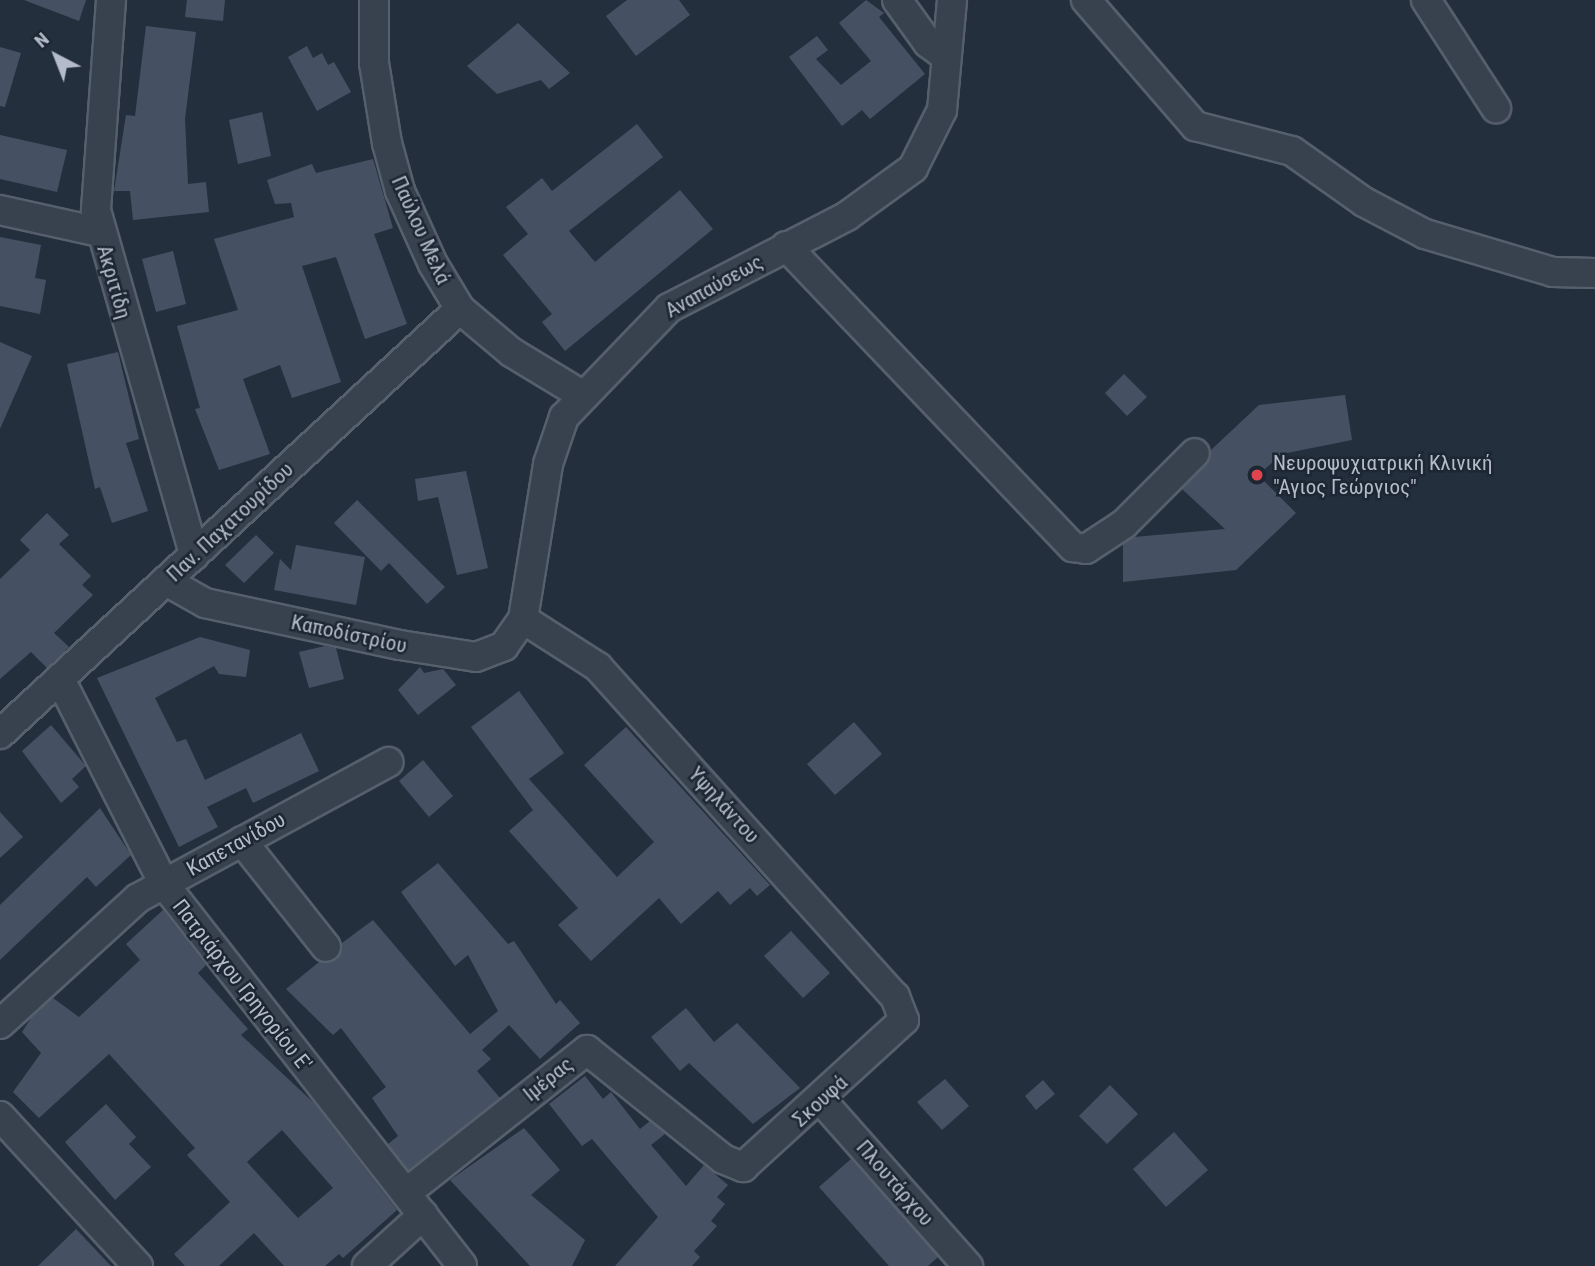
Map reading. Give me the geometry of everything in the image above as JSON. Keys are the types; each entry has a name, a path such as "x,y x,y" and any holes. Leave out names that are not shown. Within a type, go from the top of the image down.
{"street":[{"name":"Ακριτίδη","path":"111,0 95,165 99,232 194,555"},
{"name":"Παύλου Μελά","path":"374,0 374,63 400,191 460,309 511,352 582,395"},
{"path":"897,0 928,43 946,56"},
{"name":"Αναπαύσεως","path":"523,619 548,464 558,429 582,395 669,307 866,205 913,168 942,110 952,0"},
{"path":"1086,0 1195,127 1292,151 1364,202 1425,234 1553,272 1595,273"},
{"path":"1426,0 1496,108"},
{"path":"0,210 99,232"},
{"path":"786,246 1073,547 1086,549 1124,524 1195,453"},
{"name":"Παν. Παχατουρίδου","path":"0,734 460,309"},
{"name":"Καποδίστρίου","path":"166,581 205,603 468,657 504,646 523,619"},
{"name":"Υψηλάντου","path":"523,619 598,667 904,1012"},
{"name":"Πατριάρχου Γρηγορίου Ε'","path":"60,679 164,884 463,1266"},
{"name":"Καπετανίδου","path":"0,1024 129,905 388,762"},
{"path":"242,841 326,947"},
{"name":"Σκουφά","path":"723,1159 747,1165 897,1032 904,1012"},
{"name":"Ιμέρας","path":"415,1204 587,1050 723,1159"},
{"name":"Πλουτάρχου","path":"821,1100 968,1266"},
{"path":"0,1116 138,1266"},
{"path":"367,1266 415,1204"}],"building":[{"path":"24,0 86,0 79,21"},
{"path":"187,0 225,0 223,21 185,17"},
{"path":"627,0 679,0 690,15 636,56 606,16"},
{"path":"866,0 884,13 879,17 925,74 870,119 862,110 842,126 789,57 817,36 828,50 816,59 841,85 871,61 839,23"},
{"path":"518,23 570,73 549,89 541,80 497,94 467,66"},
{"path":"146,26 196,32 185,119 188,184 206,182 209,212 133,220 130,191 114,191 126,115 135,116"},
{"path":"307,46 313,58 322,53 328,65 334,62 351,92 317,111 288,57"},
{"path":"0,47 21,53 5,107 0,106"},
{"path":"262,112 271,156 238,164 229,120"},
{"path":"637,124 663,157 569,231 595,262 680,190 713,229 565,351 542,322 552,314 503,255 528,234 506,207 542,178 552,191"},
{"path":"0,135 67,150 57,192 0,179"},
{"path":"373,159 393,228 374,234 407,324 365,339 336,257 302,266 341,382 292,398 280,365 243,379 270,454 219,470 195,409 200,408 177,326 238,310 214,239 294,217 291,203 275,204 267,180 312,164 316,173"},
{"path":"0,237 41,245 35,278 46,280 40,314 0,306"},
{"path":"173,251 186,304 156,312 142,259"},
{"path":"0,342 32,356 0,429"},
{"path":"118,352 139,439 126,443 148,511 112,523 100,487 95,489 67,364"},
{"path":"1124,374 1147,397 1127,416 1105,393"},
{"path":"1345,395 1352,440 1282,454 1258,475 1296,513 1236,570 1123,582 1123,544 1134,537 1225,529 1182,489 1207,464 1211,450 1259,405"},
{"path":"466,471 488,568 457,575 438,497 418,501 415,479"},
{"path":"357,500 445,587 427,604 389,563 381,571 334,523"},
{"path":"47,513 69,535 59,544 91,576 82,585 93,595 54,633 69,647 47,668 31,652 0,679 0,579 30,550 20,540"},
{"path":"256,535 274,553 244,583 225,565"},
{"path":"296,545 365,557 356,605 274,590 280,559 291,570"},
{"path":"200,637 250,650 246,677 219,674 214,666 155,698 177,742 186,739 205,780 301,733 319,771 253,803 246,788 207,807 218,827 179,847 97,678"},
{"path":"325,646 336,648 344,679 309,688 299,652"},
{"path":"420,667 424,673 443,669 456,685 418,715 398,690"},
{"path":"519,691 564,753 529,779 617,877 654,842 584,765 626,727 770,885 757,896 750,888 730,905 718,891 681,924 659,898 591,961 558,925 578,908 509,831 533,810 471,727"},
{"path":"854,722 882,754 835,795 807,764"},
{"path":"51,725 86,766 72,779 79,787 61,803 22,751"},
{"path":"423,760 453,796 429,817 399,781"},
{"path":"100,808 131,855 96,887 87,877 0,960 0,905"},
{"path":"0,812 23,837 0,858"},
{"path":"438,863 508,944 514,941 556,1004 560,1000 580,1023 540,1059 509,1025 482,1050 491,1059 477,1071 500,1098 408,1170 388,1144 398,1136 372,1098 386,1087 341,1028 333,1035 286,989 319,962 337,960 342,943 373,920 470,1034 498,1011 468,955 455,966 401,892"},
{"path":"163,910 206,965 198,973 248,1029 241,1035 314,1103 397,1210 343,1258 339,1254 325,1266 284,1266 254,1233 219,1266 185,1266 174,1254 230,1202 187,1155 195,1148 109,1054 39,1118 13,1092 41,1053 22,1032 31,1018 53,998 79,1017 140,960 126,944","holes":["282,1130 333,1188 298,1218 247,1162"]},
{"path":"791,931 830,973 803,998 764,956"},
{"path":"686,1008 714,1042 737,1023 800,1088 753,1124 689,1063 680,1071 651,1037"},
{"path":"585,1076 603,1099 611,1092 640,1129 650,1121 665,1134 651,1145 686,1186 704,1165 728,1185 717,1197 725,1204 711,1221 717,1226 694,1251 700,1257 692,1266 615,1266 658,1217 592,1139 582,1146 549,1104"},
{"path":"945,1079 969,1106 942,1130 917,1102"},
{"path":"1043,1080 1055,1094 1036,1110 1025,1096"},
{"path":"1110,1085 1138,1114 1107,1144 1079,1116"},
{"path":"106,1104 136,1137 129,1144 151,1167 115,1200 65,1142"},
{"path":"524,1128 560,1170 531,1195 585,1240 572,1266 530,1266 450,1180"},
{"path":"1174,1132 1208,1170 1166,1207 1133,1169"},
{"path":"851,1159 938,1257 928,1266 889,1266 819,1187"},
{"path":"76,1229 111,1266 38,1266"}],"place":[{"name":"Νευροψυχιατρική Κλινική \"Αγιος Γεώργιος\"","path":"1257,475"}]}
